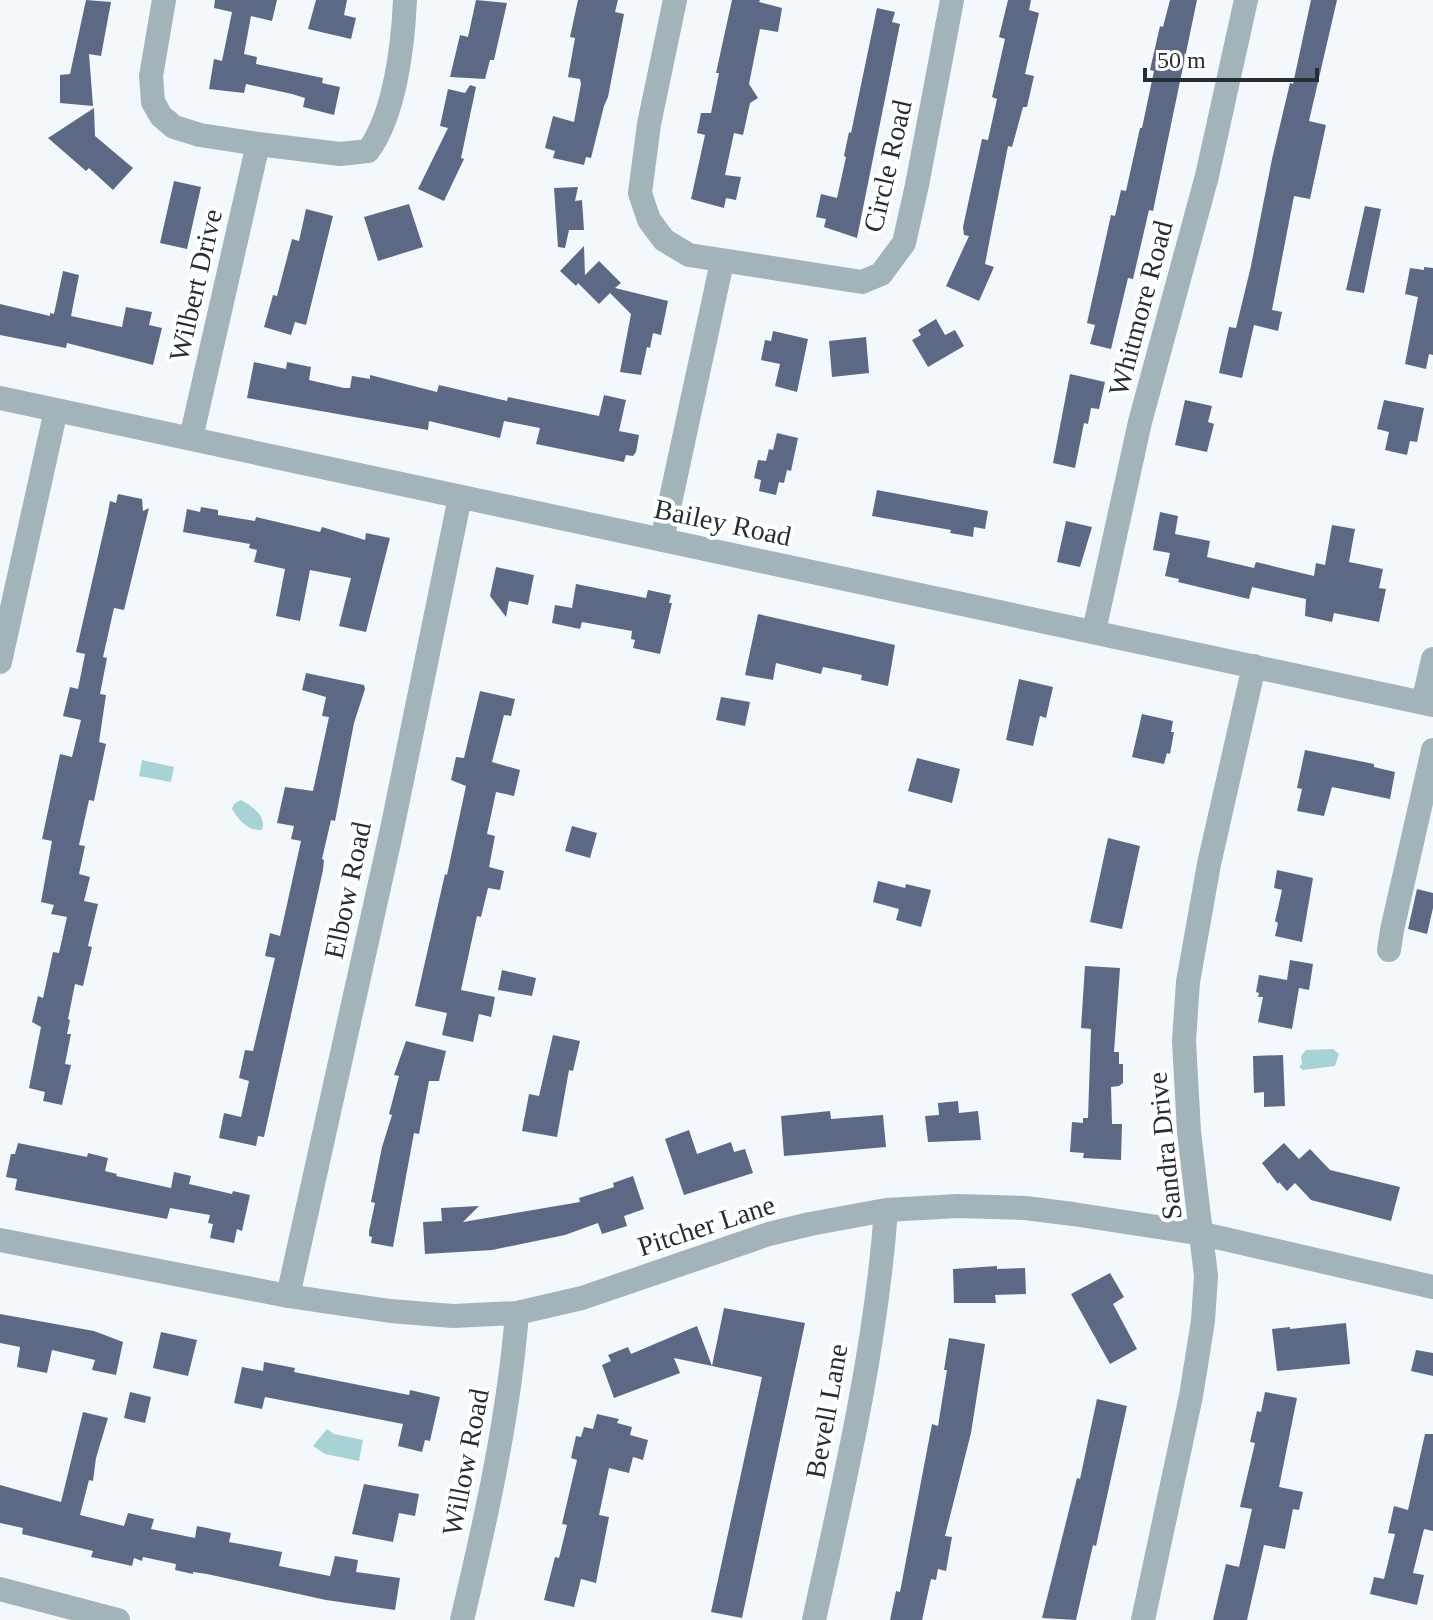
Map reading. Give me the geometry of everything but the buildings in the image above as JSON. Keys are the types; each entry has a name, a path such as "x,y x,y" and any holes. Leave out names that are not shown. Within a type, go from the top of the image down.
{"street":[{"path":"164,0 151,76 153,102 161,116 174,127 200,135 340,154 368,151 381,134 398,64 405,0"},
{"name":"Circle Road","path":"675,0 649,124 640,193 649,220 664,240 689,255 862,282 887,269 904,243 952,0"},
{"name":"Whitmore Road","path":"1094,631 1140,422 1207,176 1246,0"},
{"name":"Wilbert Drive","path":"191,438 258,144"},
{"path":"662,540 722,262"},
{"name":"Bailey Road","path":"0,398 1428,704"},
{"path":"0,662 56,410"},
{"name":"Elbow Road","path":"288,1296 392,829 460,497"},
{"path":"1428,704 1433,659"},
{"name":"Sandra Drive","path":"1143,1620 1191,1396 1203,1321 1206,1276 1188,1117 1184,1041 1188,982 1209,864 1254,666"},
{"path":"1389,950 1433,750"},
{"name":"Pitcher Lane","path":"0,1240 288,1296 453,1316 517,1313 582,1298 769,1234 810,1224 886,1210 958,1206 1025,1208 1203,1234 1433,1287"},
{"name":"Bevell Lane","path":"814,1620 854,1436 881,1270 886,1210"},
{"name":"Willow Road","path":"462,1620 478,1554 512,1374 517,1313"},
{"path":"0,1589 56,1612 118,1620"}],"water":[{"path":"142,760 174,767 171,782 139,776"},
{"path":"241,800 260,816 262,830 248,827 232,809"},
{"path":"1333,1049 1339,1054 1335,1066 1303,1070 1299,1067 1306,1050"},
{"path":"327,1429 334,1434 363,1440 359,1461 325,1454 313,1446"}]}
